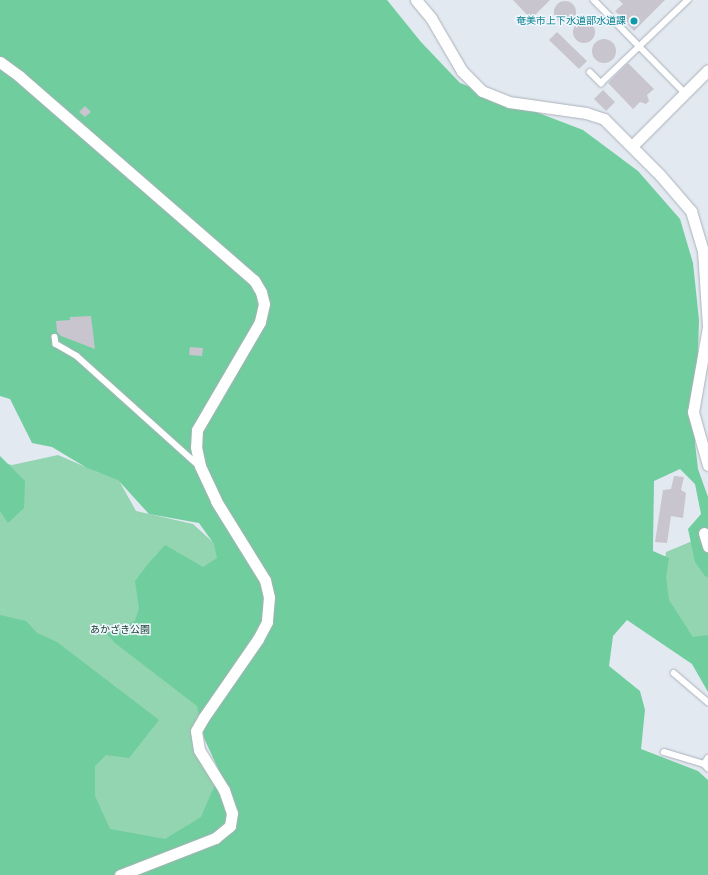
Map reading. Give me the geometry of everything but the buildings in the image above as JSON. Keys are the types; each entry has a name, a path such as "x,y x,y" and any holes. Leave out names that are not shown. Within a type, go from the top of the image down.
{"street":[{"path":"416,0 431,18 462,71 482,91 509,102 586,113 604,119 632,146 691,211 706,249 708,327 693,412 705,438 708,465"},
{"path":"0,62 24,81 254,280 261,292 264,304 260,322 197,430 196,447 200,466 216,500 265,580 269,597 267,622 258,639 204,717 196,732 199,750 224,790 232,813 230,826 216,838 120,875"},
{"path":"632,146 708,70"},
{"path":"704,533 708,546"}],"lane":[{"path":"594,0 685,93"},
{"path":"590,72 601,83 688,0"},
{"path":"55,337 56,344 77,356 200,466"},
{"path":"674,673 708,702"},
{"path":"664,752 706,766 708,758"}],"green space":[{"path":"0,0 387,0 421,42 460,83 583,130 638,171 680,219 693,263 699,320 695,443 698,469 708,497 708,577 705,576 695,562 688,529 701,514 695,484 680,469 654,481 653,551 669,558 666,577 669,600 693,637 708,635 708,692 692,664 627,620 613,636 609,666 640,691 645,710 641,749 698,771 708,780 708,875 0,875 0,615 26,621 37,633 57,642 159,720 129,758 106,755 95,766 95,796 110,829 165,839 201,817 220,773 204,738 197,706 115,643 107,634 114,627 125,626 135,621 139,608 135,581 165,545 203,567 217,558 214,544 199,523 149,514 118,480 87,468 52,447 32,443 10,399 0,396"},
{"name":"あかざき公園","path":"58,455 97,472 117,477 136,511 193,524 228,556 231,679 197,741 224,790 187,849 0,803 0,462 12,465"},
{"path":"0,456 25,481 24,508 8,523 0,511"},
{"path":"702,537 708,560 708,640 693,637 661,591 666,552"}],"place":[{"name":"奄美市上下水道部水道課","path":"634,21"}]}
